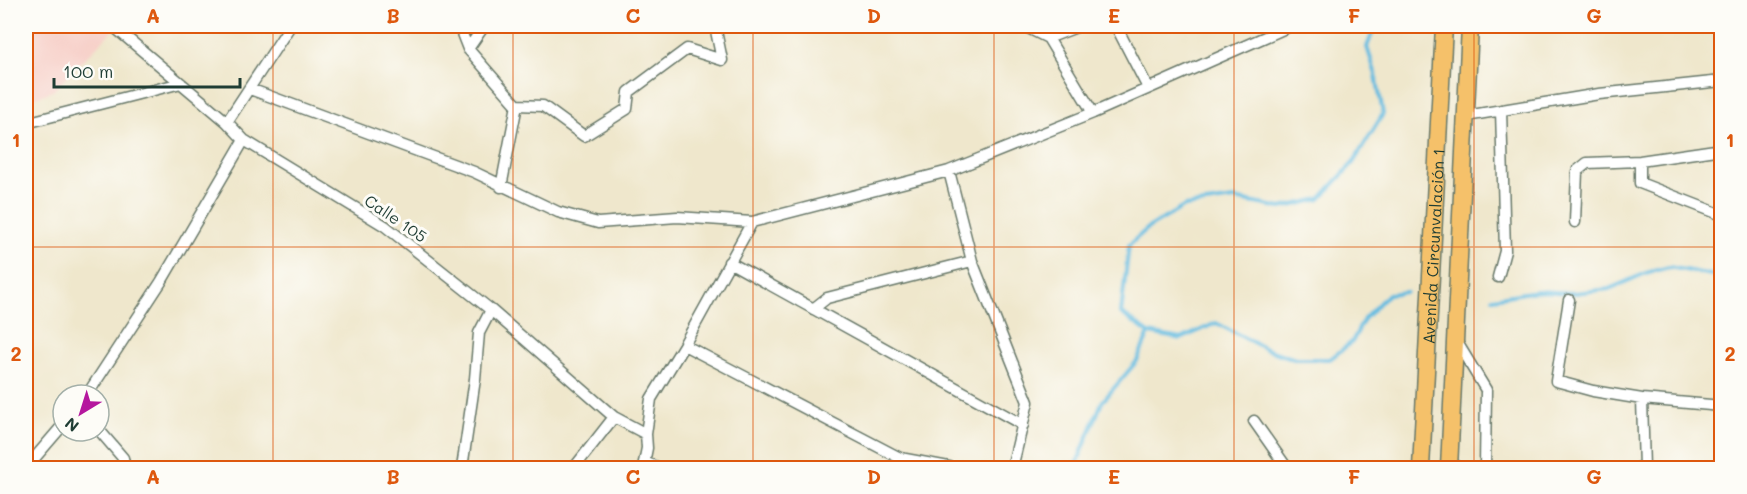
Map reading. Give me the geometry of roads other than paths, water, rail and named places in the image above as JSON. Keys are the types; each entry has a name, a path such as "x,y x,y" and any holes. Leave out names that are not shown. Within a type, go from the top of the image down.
{"main road":[{"name":"Avenida Circunvalación 1","path":"1420,467 1444,26"},
{"name":"Avenida Circunvalación 1","path":"1449,468 1470,26"}],"street":[{"name":"Calle 105","path":"113,26 227,122 244,141 385,226 491,310 614,417 646,434"},
{"path":"227,122 290,26"},
{"path":"459,26 468,49 517,105 543,106 584,136 627,109 628,92 687,49 722,60 715,26"},
{"path":"468,49 484,26"},
{"path":"1024,26 1048,38 1093,113"},
{"path":"1048,38 1079,26"},
{"path":"1116,26 1148,88"},
{"path":"250,89 474,172 558,212 598,223 676,218 752,222 949,171 1093,113 1290,26"},
{"path":"1466,116 1599,94 1722,81"},
{"path":"26,123 181,83"},
{"path":"501,186 517,105"},
{"path":"1498,277 1505,251 1501,110"},
{"path":"95,383 161,282 244,141"},
{"path":"1575,222 1577,171 1587,164 1640,161 1722,149"},
{"path":"1640,161 1640,183 1722,215"},
{"path":"949,171 972,261 1028,402 1012,468"},
{"path":"659,468 644,465 651,399 684,345 752,222"},
{"path":"813,309 827,298 972,261"},
{"path":"729,262 1023,425"},
{"path":"1569,300 1556,381 1593,391 1642,399 1722,406"},
{"path":"462,468 479,333 491,310"},
{"path":"1455,339 1486,390 1485,468"},
{"path":"684,345 900,458 954,468"},
{"path":"1642,399 1644,468"},
{"path":"574,468 614,417"},
{"path":"1254,422 1287,468"},
{"path":"26,468 51,439"},
{"path":"110,443 123,458 125,468"}],"waterway":[{"path":"1075,468 1102,402 1137,361 1149,333 1121,313 1129,245 1148,228 1185,206 1234,199 1281,208 1320,199 1353,163 1383,114 1376,75 1367,47 1375,26"},
{"path":"1493,298 1537,291 1574,293 1609,289 1646,273 1669,267 1722,277"},
{"path":"1149,333 1181,339 1216,323 1266,349 1295,359 1330,359 1352,342 1364,319 1388,294 1406,292"}]}
